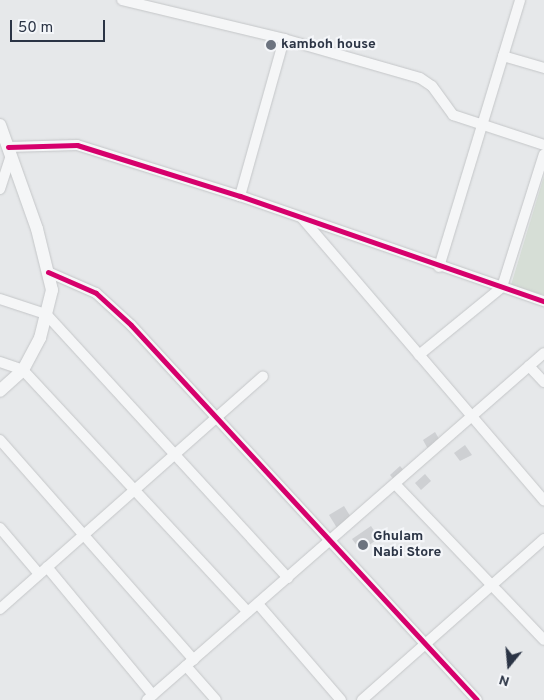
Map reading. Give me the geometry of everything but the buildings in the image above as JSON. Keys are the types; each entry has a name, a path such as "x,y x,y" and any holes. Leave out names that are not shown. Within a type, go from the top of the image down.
{"street":[{"path":"122,0 284,39 420,78 432,86 445,109 482,126 544,145"},
{"path":"439,267 520,0"},
{"path":"240,196 284,39"},
{"path":"503,56 544,68"},
{"path":"0,125 48,272 52,290 46,314 24,370 0,391"},
{"path":"9,151 77,145 240,196 439,267 544,301"},
{"path":"0,189 9,151"},
{"path":"419,355 502,288 544,154"},
{"path":"302,217 544,500"},
{"path":"48,272 96,294 131,325 477,700"},
{"path":"0,299 46,314 288,578"},
{"path":"0,528 43,571 150,697 396,485 544,353"},
{"path":"0,362 24,370 248,612"},
{"path":"529,366 544,382"},
{"path":"0,609 263,376"},
{"path":"0,440 84,535 190,663 216,700"},
{"path":"396,485 544,640"},
{"path":"362,700 544,539"},
{"path":"258,604 341,700"}],"shaded area":[{"path":"544,176 544,295 511,285"}],"cycle path":[{"path":"8,147 77,145 240,196 544,301"},
{"path":"48,272 96,293 131,325 477,700"}],"place":[{"name":"kamboh house","path":"271,45"},
{"name":"Ghulam Nabi Store","path":"363,545"}]}
